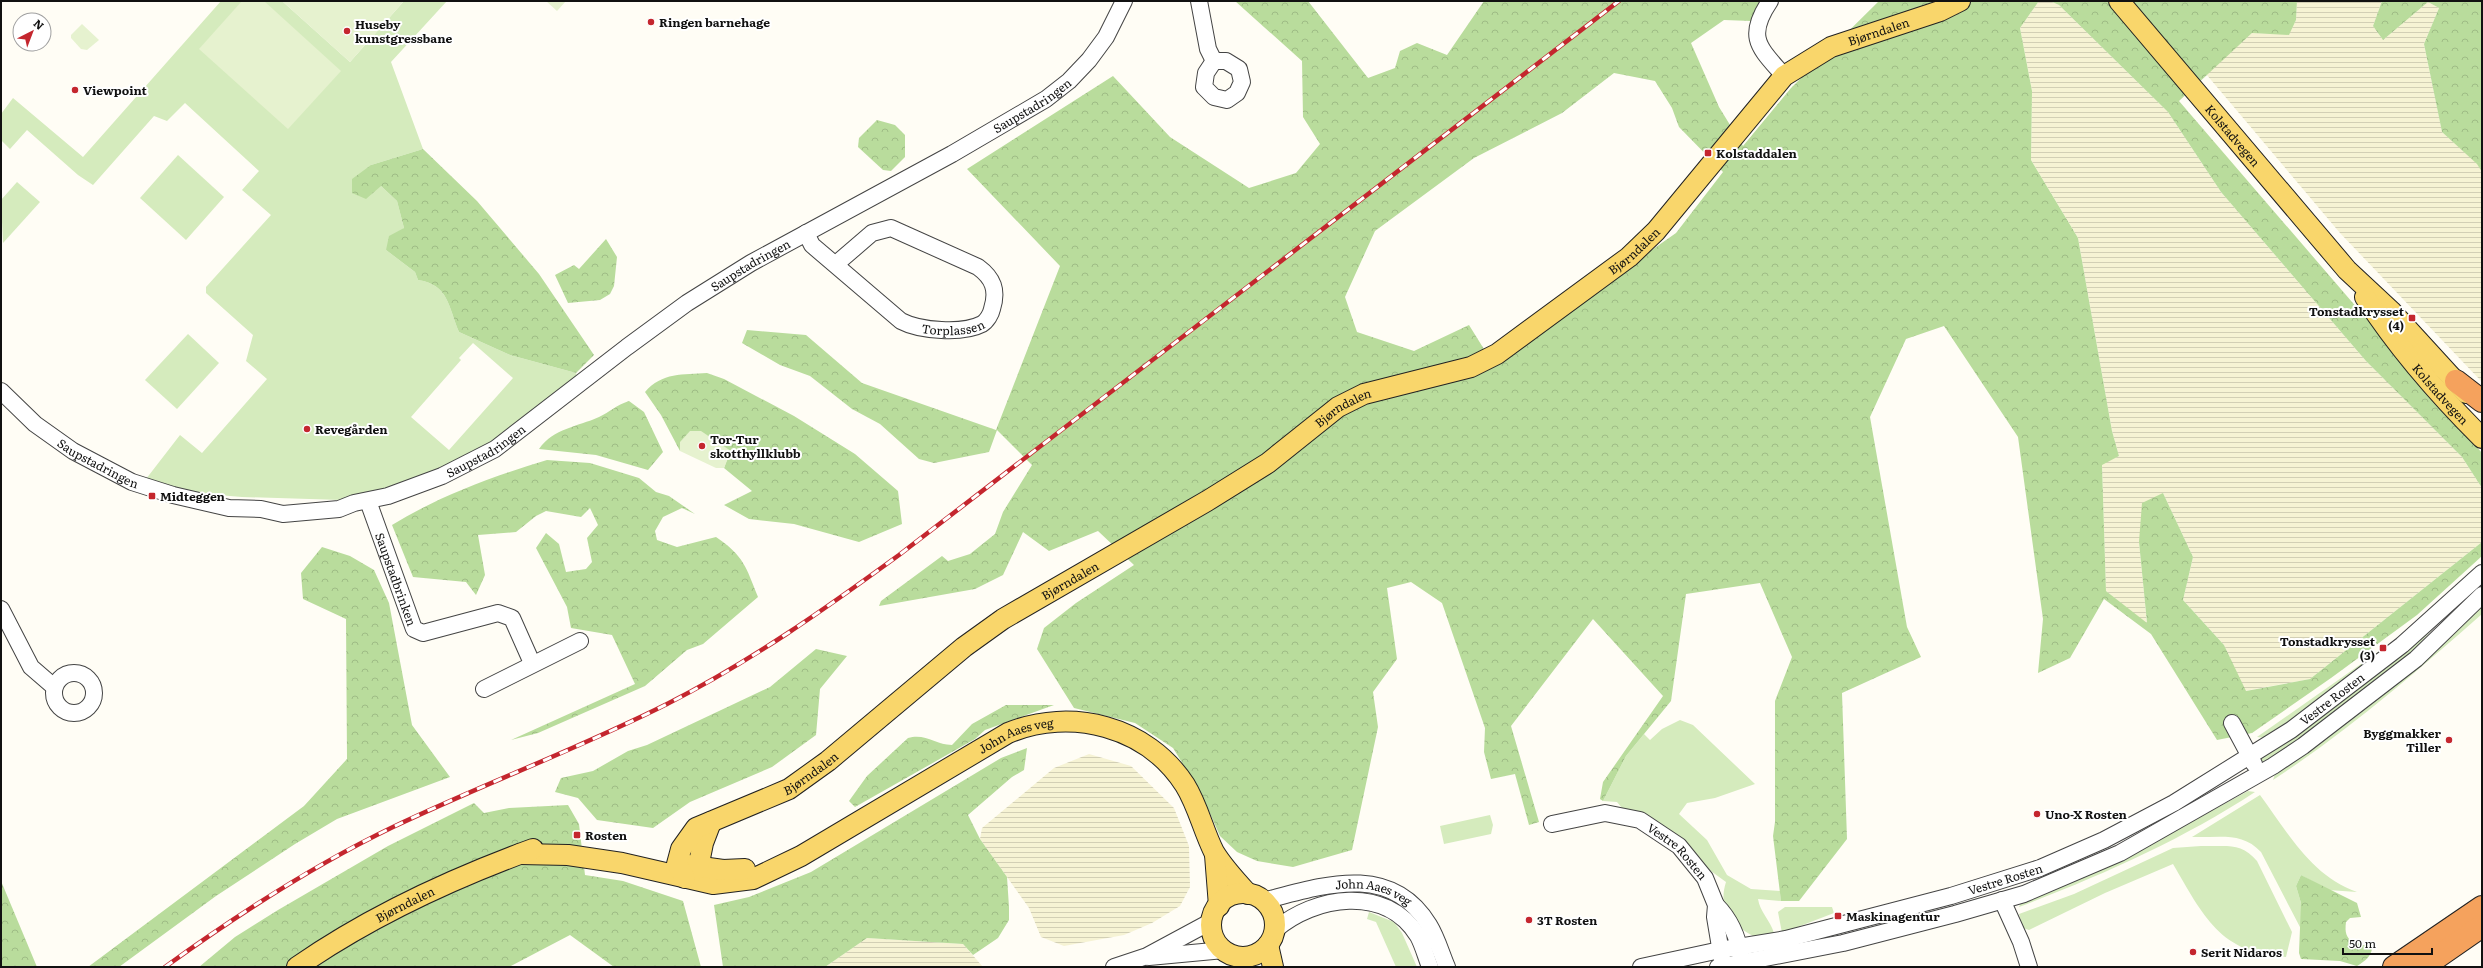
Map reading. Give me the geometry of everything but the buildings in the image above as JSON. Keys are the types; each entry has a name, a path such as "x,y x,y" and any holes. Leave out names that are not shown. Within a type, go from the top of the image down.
{"highway":[{"path":"2456,381 2482,401"},
{"path":"2394,967 2482,907"},
{"path":"2423,967 2482,926"}],"main road":[{"name":"Bjørndalen","path":"297,967 321,951 381,917 484,866 544,846 579,844 596,845 687,870 687,839 696,828 789,789 828,761 964,647 1003,619 1207,501 1268,463 1338,407 1364,394 1472,367 1497,354 1628,257 1656,231 1784,76 1831,47 1940,11 1960,1"},
{"name":"Kolstadvegen","path":"2119,1 2347,270 2391,312 2482,411"},
{"name":"Kolstadvegen","path":"2347,270 2382,324 2430,383 2482,438"},
{"name":"John Aaes veg","path":"687,870 713,884 732,883 761,876 783,865 1002,736 1040,723 1071,721 1100,725 1125,734 1162,758 1178,775 1194,800 1215,853 1231,876 1256,898"},
{"name":"John Aaes veg","path":"1215,853 1216,913"},
{"path":"1271,938 1255,955 1235,958 1213,936 1216,913 1232,896 1256,898 1273,914 1271,938 1273,967"}],"street":[{"name":"Saupstadringen","path":"1,391 35,424 73,451 132,482 204,503 229,508 261,509 283,514 339,509 442,476 495,449 687,303 751,262 952,154 1046,99 1069,81 1089,60 1106,37 1124,1"},
{"path":"1200,1 1208,49 1214,61"},
{"path":"1770,1 1761,14 1757,34 1759,48 1784,76"},
{"name":"Torplassen","path":"806,233 812,245 901,321 912,327 971,328 984,323 991,313 996,298 991,280 978,267 891,228 872,233 836,264"},
{"name":"Saupstadbrinken","path":"361,502 414,629 423,633 498,613 512,618 532,663"},
{"name":"Vestre Rosten","path":"1642,967 1720,950 1786,939 1928,903 2040,868 2104,840 2174,803 2291,730 2342,694 2402,646 2482,573"},
{"name":"Vestre Rosten","path":"1552,824 1605,813 1640,820 1679,846 1705,878 1716,905 1721,967 1742,965 1843,943 2024,894 2120,853 2258,773 2273,766 2354,708 2416,659 2482,596"},
{"path":"1,609 31,667 53,686"},
{"path":"484,689 532,663 580,641"},
{"path":"2232,723 2258,773"},
{"name":"John Aaes veg","path":"1256,898 1339,882 1366,883 1388,889 1409,902 1423,916 1432,930 1447,967"},
{"name":"John Aaes veg","path":"1271,938 1294,915 1315,907 1344,900 1376,904 1398,914 1408,924 1418,936 1430,967"},
{"name":"Vestre Rosten","path":"2002,900 2021,942 2029,967"},
{"name":"Vestre Rosten","path":"1716,905 1725,914 1739,947 1742,965"},
{"path":"1114,967 1147,956 1216,913"},
{"path":"1147,956 1235,958"}],"shaded area":[{"path":"2039,1 2050,1 2059,5 2168,112 2221,192 2366,361 2462,457 2482,488 2482,542 2310,679 2245,691 2224,645 2183,600 2193,557 2163,493 2139,542 2147,624 2106,591 2102,464 2119,456 2112,431 2078,238 2031,160 2032,91 2020,28"},
{"path":"2297,1 2382,1 2373,26 2383,40 2428,2 2439,8 2424,44 2442,132 2478,164 2482,172 2482,382 2340,233 2206,74 2252,33 2289,34 2296,20"},
{"path":"1089,754 1131,766 1174,808 1189,846 1190,887 1180,906 1152,923 1124,935 1064,946 1041,937 1029,908 980,839 982,828 1054,768"},
{"path":"867,938 963,944 983,967 825,967"}],"green space":[{"path":"221,1 282,1 350,62 404,1 447,1 391,62 423,149 371,165 381,186 397,201 404,228 386,250 415,272 418,280 436,287 442,292 449,305 459,332 510,355 576,373 579,383 494,446 373,501 242,497 194,493 146,479 180,435 202,453 267,379 246,361 253,335 206,293 206,287 271,215 242,190 259,171 185,103 167,121 154,116 93,185 78,175 27,130 10,149 1,140 1,114 13,98 83,157","holes":["473,343 513,378 449,450 411,417 461,360 459,358"]},
{"path":"242,1 264,1 341,71 288,129 199,49"},
{"name":"Huseby kunstgressbane","path":"282,1 404,1 350,62"},
{"path":"546,1 566,1 557,11"},
{"path":"1235,1 1308,1 1368,78 1395,68 1400,51 1417,43 1447,55 1484,1 1763,1 1751,21 1724,20 1691,43 1719,107 1743,146 1791,88 1879,1 2039,1 2020,28 2032,91 2031,160 2078,238 2112,431 2119,456 2102,465 2106,591 2147,623 2139,542 2142,503 2163,493 2193,557 2183,600 2224,645 2246,691 2310,679 2482,542 2482,556 2417,615 2331,678 2252,733 2217,740 2151,634 2104,599 2070,658 2038,673 2043,619 2018,437 1944,326 1906,339 1870,417 1907,627 1921,657 1842,693 1847,839 1799,901 1781,901 1773,836 1775,822 1775,701 1792,657 1760,583 1686,594 1671,701 1626,756 1603,801 1600,799 1603,782 1663,696 1593,619 1511,726 1539,822 1529,825 1515,774 1491,779 1484,752 1485,728 1442,603 1411,582 1387,588 1397,659 1373,692 1378,727 1352,850 1293,867 1257,861 1237,852 1220,836 1201,793 1173,748 1135,723 1074,708 1037,649 1044,628 1076,603 1134,565 1098,531 1049,551 1023,532 1003,575 975,589 879,606 881,601 942,556 948,561 970,554 995,534 1003,512 1032,465 997,430 989,452 934,463 919,459 880,424 852,409 810,376 780,365 742,343 747,330 806,335 862,383 996,430 1060,266 967,169 1113,76 1170,137 1249,188 1296,173 1320,144 1303,117 1302,61","holes":["1614,73 1655,81 1672,108 1679,127 1723,172 1676,233 1492,362 1469,325 1414,351 1357,332 1345,297 1375,231 1474,158 1562,113"]},
{"path":"2050,1 2297,1 2296,20 2289,35 2252,33 2179,101 2482,453 2482,488 2462,457 2366,361 2221,192 2168,112 2059,5"},
{"path":"2382,1 2482,1 2482,172 2477,164 2442,132 2424,44 2439,8 2428,2 2383,40 2373,26"},
{"path":"82,24 99,40 87,50 81,49 71,38 71,35"},
{"path":"877,120 895,125 905,135 905,157 891,171 883,170 858,147 859,138"},
{"path":"423,149 477,201 539,274 594,355 576,373 510,355 459,332 449,305 442,292 428,283 418,280 415,272 386,250 389,236 404,228 397,201 381,186 366,199 352,193 352,179 371,165"},
{"path":"178,155 224,197 186,240 140,198"},
{"path":"17,182 40,202 3,243 1,200"},
{"path":"606,239 617,257 614,286 610,294 600,300 568,303 555,275 574,265 579,269"},
{"path":"188,334 219,363 177,409 145,380"},
{"path":"707,373 724,379 794,416 855,454 898,491 902,524 859,542 794,524 749,519 724,505 752,491 724,468 730,451 680,442 680,451 661,415 645,392 658,381 666,378"},
{"path":"629,401 644,412 663,452 648,470 596,455 539,449 545,442 559,432 599,417 620,404"},
{"name":"Tor-Tur skotthyllklubb","path":"690,431 701,431 731,451 724,468 716,468 680,451 680,442"},
{"path":"547,460 590,463 639,478 656,492 669,496 695,514 682,508 663,517 655,531 657,540 677,547 716,537 733,550 743,563 758,597 703,644 687,650 645,686 538,733 511,740 635,684 612,635 571,628 567,607 536,548 546,533 559,544 566,572 586,569 592,562 587,538 598,525 590,508 581,517 546,511 536,516 516,532 478,535 485,575 476,595 466,582 413,577 392,525 429,505 467,488"},
{"path":"322,547 350,556 374,570 389,603 412,725 450,777 337,819 295,844 216,896 119,967 88,967 304,806 347,759 346,619 303,599 301,573"},
{"path":"2482,607 2482,614 2406,680 2328,742 2273,780 2275,774 2366,708"},
{"path":"2444,616 2412,652 2364,693 2273,758 2260,762 2256,759"},
{"path":"816,649 847,656 820,689 816,735 772,767 690,802 653,828 597,820 578,798 555,792 561,778 593,771 628,751 647,745 770,687"},
{"path":"2378,652 2362,674 2266,738 2257,737"},
{"path":"1006,705 1054,705 985,730 975,739 855,807 849,801 867,776 908,738 920,737 952,745 972,724"},
{"path":"1680,720 1693,725 1755,784 1715,798 1687,803 1679,814 1707,840 1727,875 1751,889 1780,891 1781,901 1758,899 1759,904 1774,933 1757,938 1734,922 1729,916 1724,901 1726,882 1704,866 1674,833 1659,822 1622,808 1617,802 1603,801 1626,756 1644,734 1650,740 1662,729"},
{"path":"1027,748 1024,770 1012,777 968,815 980,839 1007,877 1009,920 998,938 973,955 963,944 867,938 825,967 723,967 714,905 749,897 811,872 1001,758"},
{"path":"2248,791 2255,792 2199,826 2170,841 2110,870 2019,907 2021,902 2124,858"},
{"path":"2260,795 2291,838 2313,864 2341,885 2357,892 2328,890 2301,875 2296,886 2301,903 2301,929 2261,852 2254,845 2238,838 2192,837"},
{"path":"474,803 484,813 509,808 568,805 579,824 585,875 623,881 683,901 701,967 614,967 570,935 509,967 199,967 235,937 278,910 388,846"},
{"path":"1490,815 1493,825 1491,834 1444,844 1440,826"},
{"path":"2232,846 2245,850 2257,861 2292,932 2286,957 2263,954 2245,948 2229,940 2205,915 2194,900 2173,864 2105,893 2029,930 2023,928 2019,914 2074,894 2173,848"},
{"path":"2301,875 2357,903 2361,917 2350,918 2346,922 2346,934 2352,941 2372,948 2369,956 2357,966 2340,961 2301,959 2299,953 2301,903 2296,886"},
{"path":"1,881 37,967 1,967"},
{"path":"1785,907 1832,907 1834,913 1782,933 1778,912"},
{"path":"1369,912 1394,922 1402,933 1417,967 1396,967 1376,922 1367,919"}],"railway":[{"path":"165,967 247,910 333,858 427,811 599,736 667,704 728,671 786,634 899,555 1619,1"}],"place":[{"name":"Ringen barnehage","path":"651,22"},
{"name":"Huseby kunstgressbane","path":"347,31"},
{"name":"Viewpoint","path":"75,90"},
{"name":"Kolstaddalen","path":"1708,153"},
{"name":"Tonstadkrysset (4)","path":"2412,318"},
{"name":"Revegården","path":"307,429"},
{"name":"Tor-Tur skotthyllklubb","path":"702,446"},
{"name":"Midteggen","path":"152,496"},
{"name":"Tonstadkrysset (3)","path":"2383,648"},
{"name":"Byggmakker Tiller","path":"2449,740"},
{"name":"Uno-X Rosten","path":"2037,814"},
{"name":"Rosten","path":"577,835"},
{"name":"Maskinagentur","path":"1838,916"},
{"name":"3T Rosten","path":"1529,920"},
{"name":"Serit Nidaros","path":"2193,952"}]}
